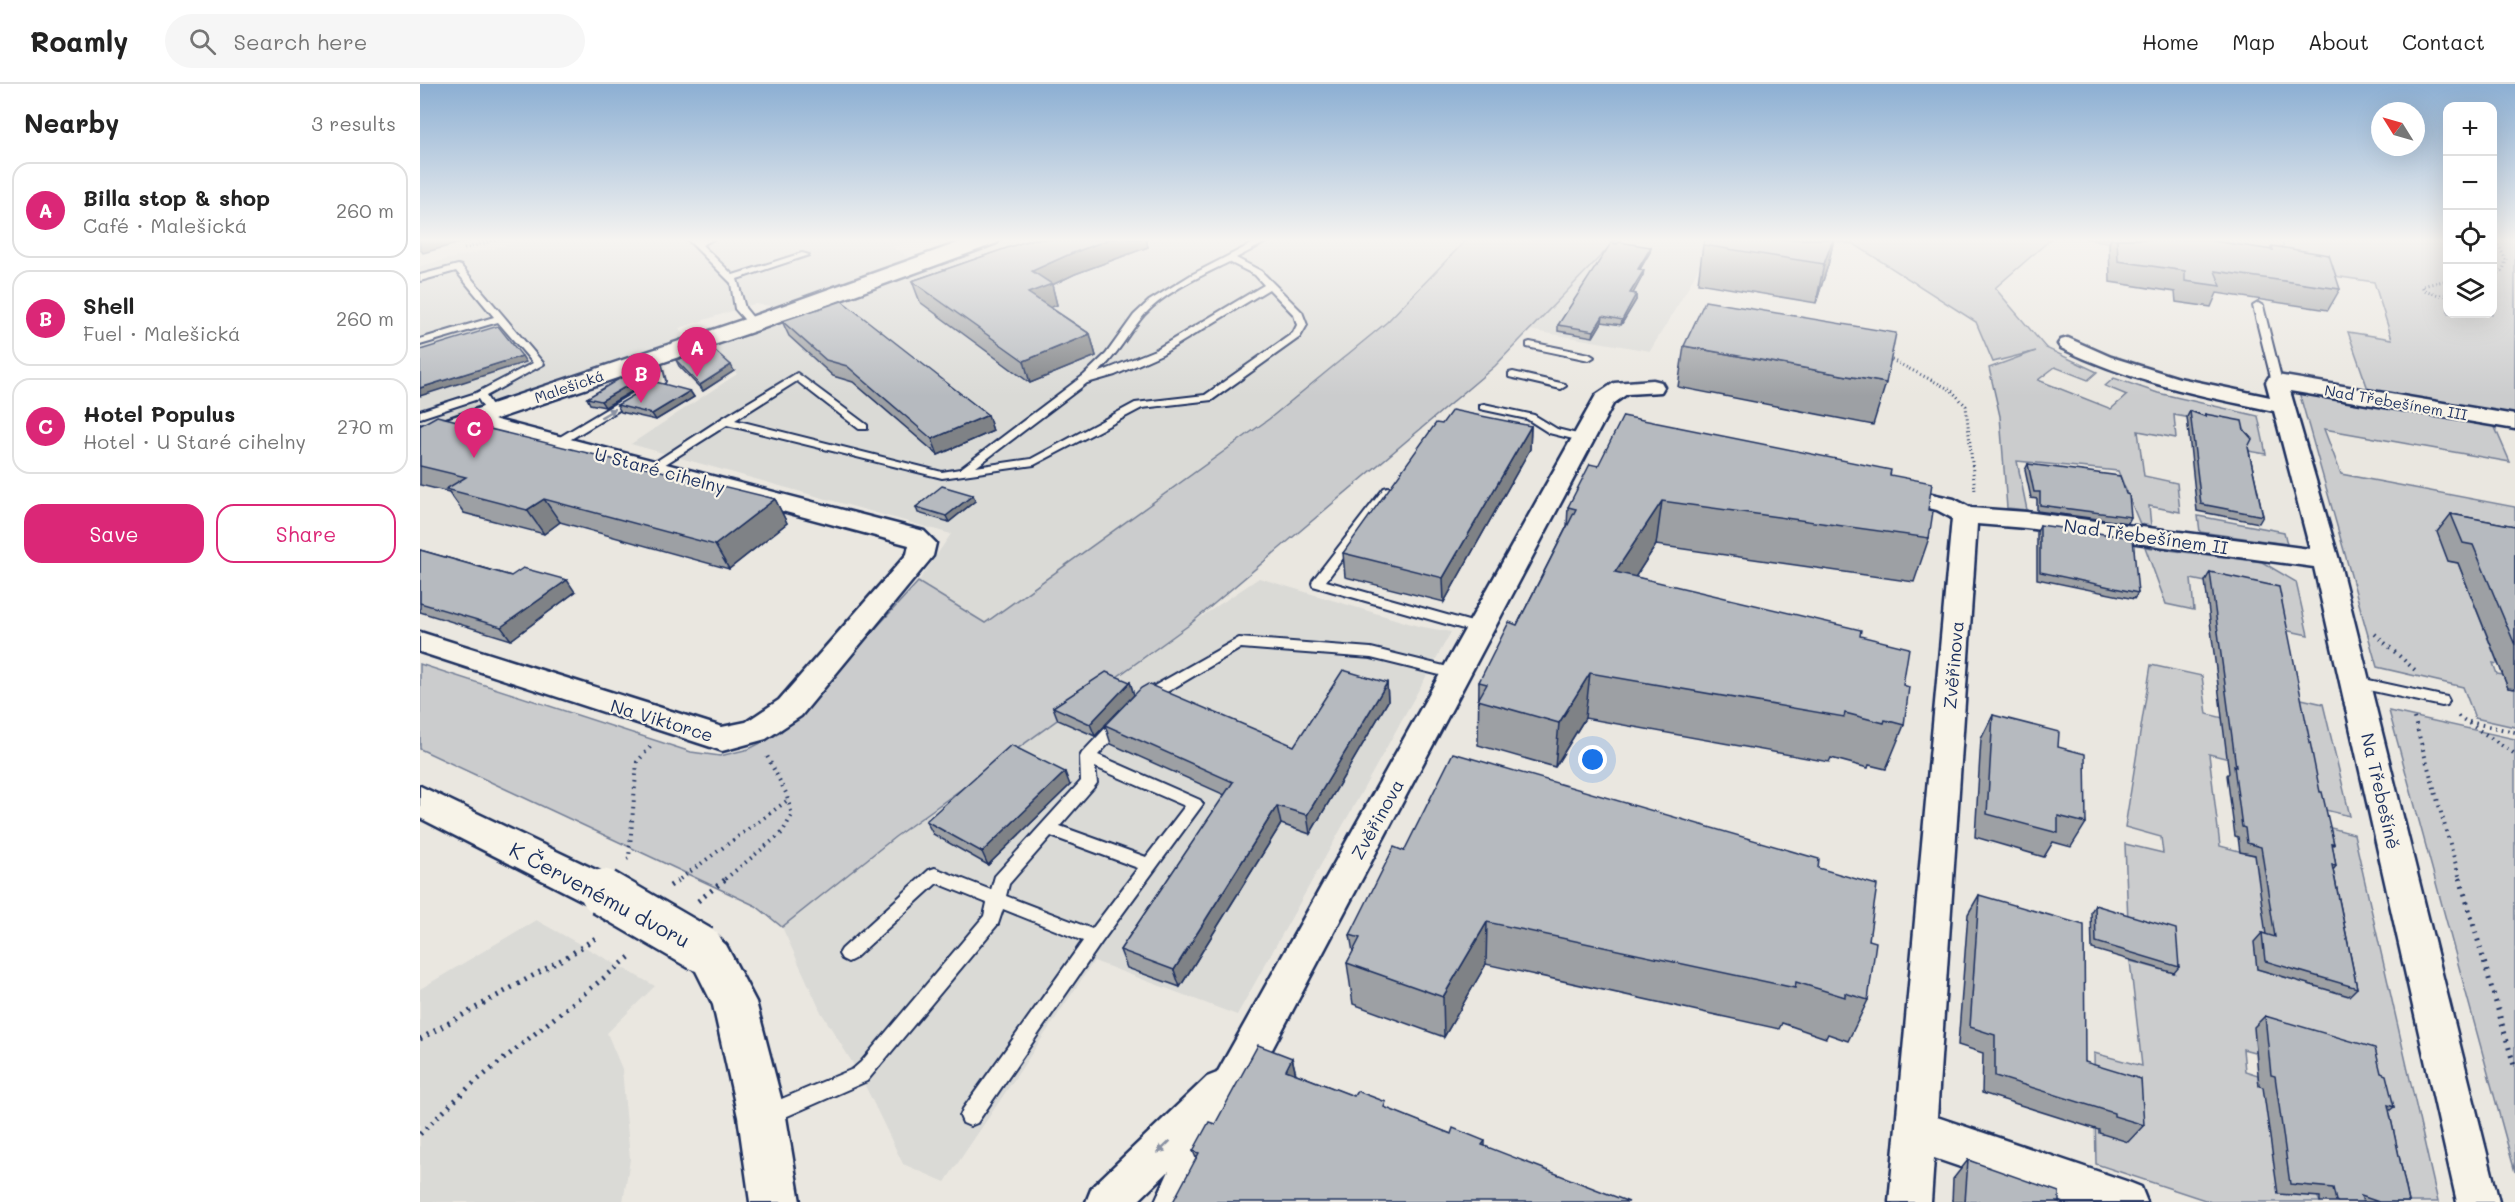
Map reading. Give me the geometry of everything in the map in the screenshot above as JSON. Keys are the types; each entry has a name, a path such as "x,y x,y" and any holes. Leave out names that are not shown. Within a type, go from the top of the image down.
{"street":[{"name":"Malešická","path":"420,437 482,408 647,360 845,291"},
{"name":"Nad Třebešínem III","path":"2068,344 2103,361 2174,384 2280,394 2515,422"},
{"name":"Zvěřinova","path":"1176,1202 1236,1077 1456,674 1481,629 1597,441 1604,400 1622,388 1653,387"},
{"name":"Na Třebešíně","path":"2280,394 2326,560 2478,1202"},
{"name":"U Staré cihelny","path":"482,408 485,424 915,537"},
{"path":"1865,487 1945,504 1971,515"},
{"name":"Nad Třebešínem II","path":"1971,515 2026,519 2326,560"},
{"name":"Zvěřinova","path":"1910,1202 1971,515"},
{"name":"Na Viktorce","path":"420,642 722,739 755,731 790,708 920,556 923,543 915,537"},
{"name":"K Červenému dvoru","path":"420,801 595,888 701,949 715,964 734,1002 762,1117 775,1202"},
{"path":"1107,1202 1236,1077"},
{"path":"1916,1131 2126,1202"}],"lane":[{"path":"420,415 482,408 539,364 477,291"},
{"path":"737,291 740,309 753,324"},
{"path":"965,471 1085,380 1106,360 1136,317 1170,291"},
{"path":"1085,380 1116,373 1144,361 1260,291"},
{"path":"725,421 942,475 1034,462 1139,405 1208,398 1297,335 1302,325 1299,314 1276,291"},
{"path":"2258,306 2280,394"},
{"path":"420,342 500,318"},
{"path":"1530,345 1589,357"},
{"path":"558,443 660,381 656,365 647,360"},
{"path":"1513,375 1561,386"},
{"path":"652,468 797,376 862,427"},
{"path":"1484,407 1530,417 1553,431 1597,441"},
{"path":"1393,483 1318,584 1481,629"},
{"path":"762,1117 860,1075 868,1068 992,919 1001,881 1089,783 1087,757 1140,701 1239,643 1371,653 1456,674"},
{"path":"2355,682 2442,701"},
{"path":"970,1116 1095,938 1195,804 1087,757"},
{"path":"1048,828 1149,865"},
{"path":"848,954 935,874 1095,938"}],"path":[{"path":"2426,291 2443,295"},
{"path":"1883,355 1951,390 1966,406 1971,515"},
{"path":"2338,610 2365,624 2424,678 2442,701"},
{"path":"2405,693 2515,1069"},
{"path":"2515,732 2466,721 2515,754"},
{"path":"595,888 629,858 637,762 671,724"},
{"path":"690,908 782,833 792,815 788,800 755,731"},
{"path":"420,1134 469,1087 635,952"}],"shaded area":[{"path":"420,291 825,291 781,307 754,304 679,328 682,333 681,340 420,429"},
{"path":"866,291 1417,291 1387,322 1269,419 984,623 918,582 951,534 631,444 737,374 710,346"},
{"path":"1417,291 1567,291 1495,366 1189,625 895,837 782,927 756,906 420,749 420,664 691,752 720,756 749,749 780,733 918,582 985,623 1269,419 1387,322"},
{"path":"1567,291 1686,291 1650,351 1529,330"},
{"path":"1928,291 1998,291 2046,348 2097,372 2088,380 2055,367 2038,380 2111,409 2127,395 2105,386 2114,378 2158,393 2258,416 2266,454 2243,450 2238,427 2174,415 2176,438 2138,431 2144,476 2177,483 2180,512 2149,506 2151,526 2140,524 2118,471 2017,461 2027,510 2007,508 2000,416 1989,368 2036,351 1993,362 1976,322"},
{"path":"2377,291 2443,291 2443,318 2497,318 2497,291 2515,291 2515,416 2369,392 2348,332 2392,339"},
{"path":"2299,392 2493,423 2510,462 2324,429 2341,474 2515,507 2515,602 2502,572 2458,563 2498,664 2493,663 2497,674 2503,675 2508,688 2515,689 2515,727 2475,718 2463,687 2377,667"},
{"path":"2198,516 2284,532 2287,544 2200,532"},
{"path":"2145,547 2262,562 2296,582 2308,635 2280,629 2230,587 2191,579 2194,610 2166,604"},
{"path":"1259,578 1418,626 1451,632 1237,1015 1094,961 945,1182 903,1164 860,1075 821,1012 782,927 895,837 1189,625"},
{"path":"2151,665 2202,676 2207,714 2227,719 2293,697 2323,704 2350,816 2317,808 2309,779 2209,754 2220,846 2328,875 2320,825 2354,834 2438,1202 2392,1202 2258,1053 2243,1049 2245,1071 2258,1075 2259,1085 2263,1087 2320,1202 2211,1202 2096,1164 2094,1053 2142,1066 2130,961 2174,973 2128,922 2125,844 2163,853 2161,837 2125,827","holes":["2268,945 2348,996 2257,969"]},
{"path":"2389,711 2515,739 2515,1172"},
{"path":"536,920 655,986 607,1033 622,1069 630,1159 623,1202 420,1202 420,989"}],"building":[{"path":"926,291 1033,291 1028,293 1090,334 1024,361"},
{"path":"1580,291 1631,291 1630,293 1636,294 1622,320 1603,316 1594,331 1558,325"},
{"path":"842,301 988,415 932,439 847,366 826,360 782,321"},
{"path":"1705,301 1896,333 1886,383 1684,346"},
{"path":"498,326 522,356 420,388 420,350"},
{"path":"712,348 731,365 700,385 676,360"},
{"path":"624,376 639,379 601,401 587,398"},
{"path":"656,382 690,391 652,414 617,405"},
{"path":"1452,410 1531,426 1443,578 1343,553 1436,423 1442,424"},
{"path":"2190,411 2206,417 2205,414 2242,421 2244,430 2252,439 2248,447 2263,516 2201,504"},
{"path":"437,416 775,499 715,545 544,499 527,510 446,489 466,477 420,466 420,424"},
{"path":"1623,416 1891,470 1890,475 1932,483 1928,510 1933,511 1929,538 1662,501 1615,572 1861,630 1860,636 1909,648 1903,685 1909,687 1904,725 1885,720 1884,723 1845,713 1844,717 1590,673 1559,723 1478,700 1487,684 1479,682 1509,622 1517,625 1576,509 1568,507 1590,464 1598,466"},
{"path":"2028,464 2120,476 2126,494 2129,495 2131,517 2040,505 2040,492 2034,492"},
{"path":"942,486 973,495 946,516 916,507"},
{"path":"2451,514 2515,526 2515,645 2473,545 2463,543"},
{"path":"2040,525 2133,538 2138,593 2040,572"},
{"path":"420,550 511,576 523,568 567,580 501,627 420,603"},
{"path":"2210,572 2279,587 2320,792 2322,792 2334,844 2332,843 2336,866 2332,865 2357,988 2265,961 2262,933 2275,937 2261,847 2247,843 2245,828 2242,827"},
{"path":"1343,670 1387,683 1307,815 1277,806 1174,970 1120,950 1233,782 1105,725 1141,688 1148,684 1294,746"},
{"path":"1106,672 1130,682 1090,724 1053,707"},
{"path":"1993,715 2059,732 2058,747 2085,754 2086,823 2058,816 2058,833 1987,814"},
{"path":"1011,745 1065,772 982,852 926,821"},
{"path":"1453,753 1819,859 1818,868 1877,885 1869,940 1876,942 1868,1000 1845,993 1845,997 1796,982 1795,988 1487,922 1443,997 1347,963 1360,938 1350,935 1394,847 1404,851"},
{"path":"1979,895 2084,925 2085,1062 2141,1079 2144,1125 2114,1116 2114,1113 1995,1076 1995,1035 1970,1027"},
{"path":"2095,905 2176,929 2179,967 2096,942"},
{"path":"2265,1016 2375,1048 2381,1073 2386,1075 2394,1107 2388,1105 2409,1202 2379,1202 2361,1196 2363,1202 2338,1202 2333,1188 2290,1184 2275,1076 2271,1075"},
{"path":"1258,1045 1292,1058 1286,1070 1354,1096 1357,1091 1386,1102 1384,1107 1451,1134 1453,1128 1485,1141 1482,1145 1629,1202 1173,1202 1199,1153 1193,1151 1209,1122 1215,1124"},
{"path":"1968,1160 2059,1192 2059,1202 1965,1202"}],"place":[{"name":"Billa stop & shop","path":"697,377"},
{"name":"Shell","path":"641,403"},
{"name":"Hotel Populus","path":"474,458"}]}
